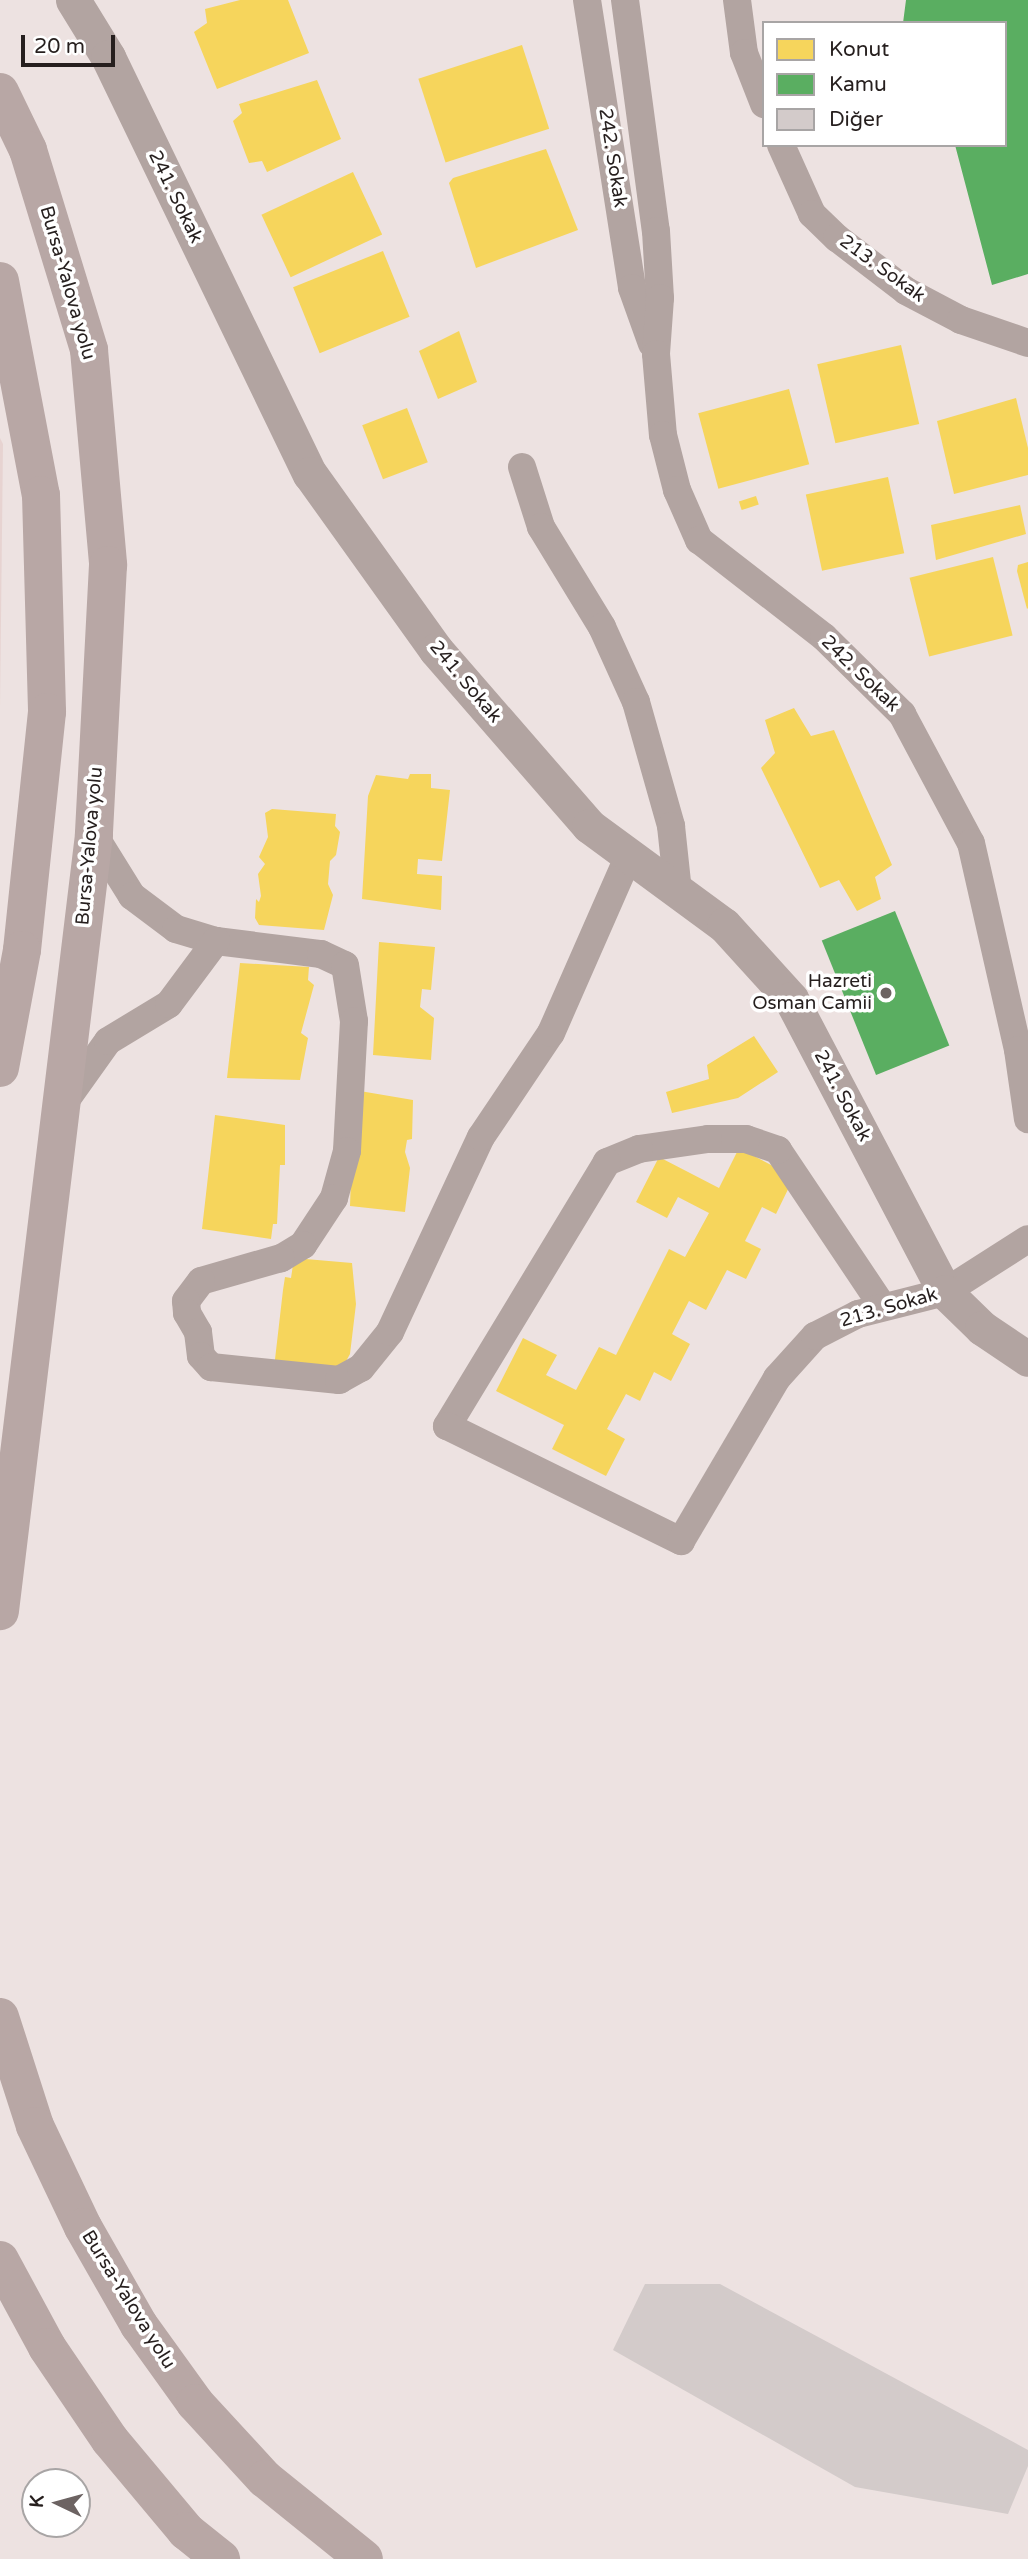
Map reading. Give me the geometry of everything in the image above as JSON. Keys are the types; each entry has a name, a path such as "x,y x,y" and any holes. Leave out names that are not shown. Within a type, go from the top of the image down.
{"highway":[{"name":"Bursa-Yalova yolu","path":"0,92 28,150 89,350 108,565 94,835 61,1107 6,1513 0,1611"},
{"path":"0,281 41,495 47,712 22,950 0,1068"},
{"name":"Bursa-Yalova yolu","path":"0,2017 35,2126 83,2227 139,2325 195,2403 265,2479 364,2559"},
{"path":"0,2260 34,2323 110,2440 186,2531 221,2559"},
{"path":"0,2294 34,2323"}],"street":[{"name":"241. Sokak","path":"74,0 108,57 310,474 436,650 589,826 724,925 791,999 945,1292 982,1328 1028,1359"},
{"name":"242. Sokak","path":"587,0 632,288 656,354"},
{"name":"242. Sokak","path":"625,0 656,231 660,298 656,354 663,435 677,490 699,540 824,637 902,714 971,843 1018,1050 1028,1118"},
{"path":"737,0 744,53 762,99"},
{"name":"213. Sokak","path":"782,147 812,214 837,238 906,291 961,320 1028,343"},
{"path":"522,467 541,527 602,627 636,702 671,827 678,891"},
{"path":"94,835 124,884 150,913 176,929 216,941 321,954 345,965 354,1021 348,1151 334,1198 303,1245 281,1258 201,1281 189,1293 187,1313 198,1332 201,1356 211,1367 339,1380 361,1368 390,1332 481,1137 551,1033 629,855"},
{"path":"61,1107 108,1041 169,1004 216,941"},
{"name":"213. Sokak","path":"883,1307 778,1150 746,1139 708,1139 639,1149 607,1162 447,1426 681,1541 794,1357 838,1321 945,1292 1028,1239"}],"shaded area":[{"path":"0,438 3,444 0,708"}],"building: Konut":[{"path":"240,0 288,0 309,53 217,89 194,32 207,23 205,9"},
{"path":"522,45 549,129 446,162 418,79"},
{"path":"317,80 341,139 267,172 262,161 249,163 233,121 242,113 239,104"},
{"path":"546,149 578,230 476,268 449,183 453,178"},
{"path":"353,172 382,235 291,277 261,215"},
{"path":"383,251 410,317 320,353 293,287"},
{"path":"459,331 477,382 438,399 419,351"},
{"path":"901,345 919,424 835,443 817,364"},
{"path":"789,389 809,464 718,489 698,413"},
{"path":"1016,398 1028,448 1028,475 954,494 937,421"},
{"path":"407,408 428,462 383,479 362,425"},
{"path":"888,477 904,553 822,571 806,494"},
{"path":"756,496 759,505 742,510 739,502"},
{"path":"1020,505 1026,534 936,560 931,525"},
{"path":"993,557 1013,636 929,656 910,578"},
{"path":"1028,562 1027,609 1017,571 1018,565"},
{"path":"794,708 811,736 834,730 892,865 875,877 881,899 857,911 839,880 820,888 761,768 775,753 765,720"},
{"path":"410,774 431,774 431,788 450,790 442,861 418,859 417,874 442,876 441,910 362,899 368,796 376,775 408,779"},
{"path":"272,809 336,814 335,826 340,832 336,855 330,861 328,884 333,895 324,930 259,925 255,918 256,899 259,902 261,896 258,874 265,864 259,857 268,837 265,813"},
{"path":"379,942 435,947 431,990 422,989 420,1007 434,1018 431,1060 373,1055"},
{"path":"240,963 309,967 308,980 314,985 301,1033 308,1038 300,1080 227,1078"},
{"path":"754,1036 778,1072 738,1098 672,1113 666,1092 709,1079 707,1065"},
{"path":"354,1090 413,1100 412,1139 407,1140 405,1152 410,1168 405,1212 350,1206"},
{"path":"215,1115 285,1125 285,1165 280,1165 277,1224 273,1224 271,1239 202,1229"},
{"path":"739,1148 794,1177 776,1214 762,1207 745,1241 761,1249 746,1279 727,1270 706,1310 689,1301 672,1334 690,1344 671,1381 654,1372 640,1401 626,1394 607,1429 625,1439 606,1476 552,1449 564,1425 496,1391 523,1338 557,1355 546,1375 576,1390 599,1347 616,1355 669,1249 685,1257 709,1213 678,1197 667,1218 636,1202 659,1157 719,1188"},
{"path":"294,1258 352,1263 356,1304 350,1354 339,1374 274,1368 285,1277 291,1278"}],"building: Kamu":[{"path":"906,0 1028,0 1028,274 992,285 956,147 1007,147 1007,21 903,21"},
{"name":"Hazreti Osman Camii","path":"895,911 949,1045 876,1075 822,941"}],"building: Diğer":[{"path":"645,2284 720,2284 1028,2450 1028,2466 1008,2514 855,2487 613,2350"}],"place":[{"name":"Hazreti Osman Camii","path":"886,993"}]}
